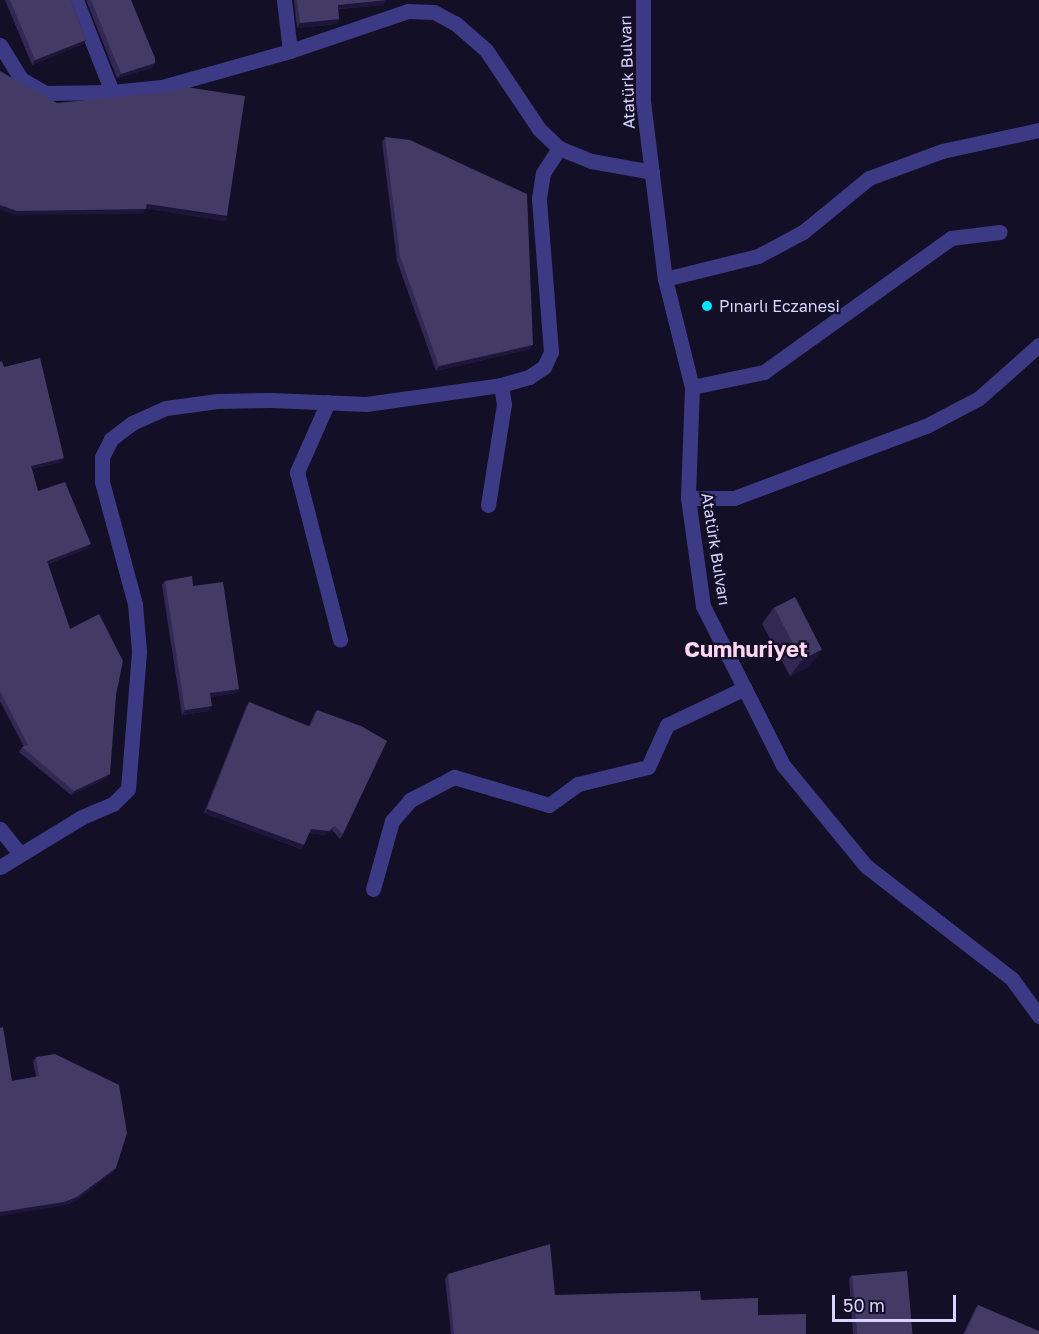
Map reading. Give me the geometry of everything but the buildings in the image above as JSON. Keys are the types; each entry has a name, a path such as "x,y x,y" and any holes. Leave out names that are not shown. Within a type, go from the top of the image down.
{"street":[{"path":"76,0 112,92"},
{"path":"284,0 290,51"},
{"name":"Atatürk Bulvarı","path":"643,0 644,101 665,279 692,387 688,498 704,606 783,765 866,866 1012,979 1039,1016"},
{"path":"0,45 21,79 45,93 112,92 162,87 290,51 407,6 434,12 455,22 486,50 539,129 559,148 591,161 652,172"},
{"path":"665,279 758,256 803,232 869,178 942,151 1039,130"},
{"path":"0,867 82,817 114,804 128,789 139,651 135,604 102,482 102,457 111,438 132,423 166,408 218,401 366,404 501,385 529,377 544,367 551,352 539,198 543,173 559,148"},
{"path":"692,387 764,372 951,238 1000,232"},
{"path":"688,498 734,498 926,426 979,398 1039,345"},
{"path":"488,505 504,404 501,385"},
{"path":"327,402 297,472 340,640"},
{"path":"373,889 392,820 411,800 454,777 549,805 578,784 648,767 667,725 745,688"},
{"path":"0,829 20,855"}],"place":[{"name":"Pınarlı Eczanesi","path":"707,306"}],"district":[{"name":"Cumhuriyet","path":"746,649"}]}
